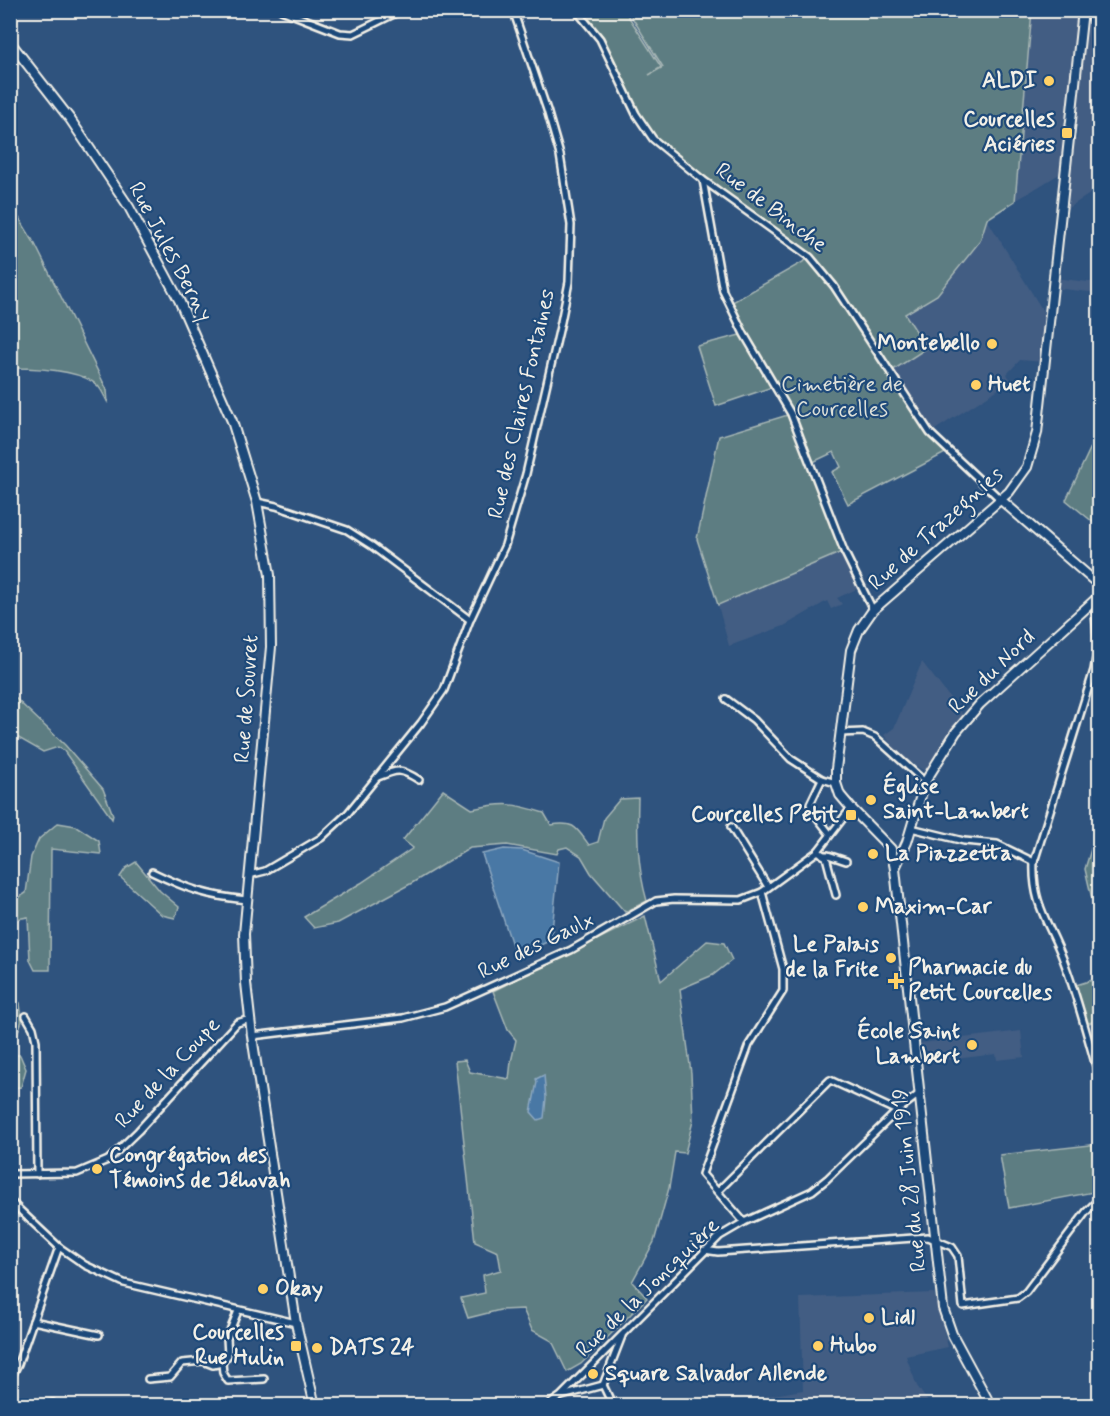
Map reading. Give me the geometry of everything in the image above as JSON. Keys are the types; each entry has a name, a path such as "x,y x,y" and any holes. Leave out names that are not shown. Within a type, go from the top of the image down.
{"main road":[{"name":"Rue de Trazegnies","path":"836,783 851,650 859,630 873,610 1001,500 1027,467 1037,433 1083,10"},
{"name":"Rue Jules Berny","path":"10,42 70,119 129,207 179,300 232,422 257,502"},
{"name":"Rue de Binche","path":"1001,500 1099,585"},
{"name":"Rue de Souvret","path":"257,502 270,575 270,647 244,934 246,983 296,1323 315,1406"},
{"path":"1098,602 1095,593 1099,585"},
{"name":"Rue du Nord","path":"895,868 907,843 925,782 956,732 968,717 1098,602"},
{"path":"836,783 840,795 891,849 895,868"},
{"name":"Rue du 28 Juin 1919","path":"895,868 940,1294 952,1334 991,1406"}],"street":[{"path":"281,10 340,33 353,34 402,10"},
{"name":"Rue des Claires Fontaines","path":"249,875 265,871 321,838 348,813 422,723 444,690 470,620 505,545 526,474 561,322 569,282 571,225 560,155 513,10"},
{"name":"Rue de Binche","path":"576,10 600,39 636,114 648,133 703,180 819,266 930,433 1001,500"},
{"path":"703,180 723,291 744,334 791,414 844,551 873,610"},
{"path":"257,502 286,509 348,530 470,620"},
{"path":"1098,602 1095,613 1098,646 1094,670 1034,862 1033,880 1038,903 1063,959 1100,1080"},
{"path":"726,699 754,720 791,759 822,779 836,783"},
{"path":"840,733 863,732 875,737 925,782"},
{"path":"377,777 397,769 419,780"},
{"path":"822,779 810,804 830,834"},
{"name":"Rue des Gaulx","path":"252,1036 403,1018 445,1006 550,960 656,901 741,900 762,892 820,853 830,834 851,808"},
{"path":"731,826 768,887"},
{"path":"911,828 964,841 997,844 1034,862"},
{"path":"820,853 846,861"},
{"path":"820,853 826,857 836,896"},
{"path":"152,872 183,887 207,895 247,900"},
{"path":"744,1222 702,1174 749,1045 783,991 783,969 762,892"},
{"path":"26,1016 33,1028 36,1041 37,1174"},
{"name":"Rue de la Coupe","path":"10,1174 77,1173 108,1160 138,1131 237,1023 250,1019"},
{"path":"718,1191 830,1080 897,1111"},
{"name":"Rue de la Joncquière","path":"547,1406 561,1396 720,1236 744,1222 813,1191 897,1111 920,1094"},
{"path":"704,1250 718,1252 935,1239 952,1247 958,1256 963,1306 1018,1298 1026,1292 1086,1212 1100,1198"},
{"path":"10,1201 58,1247 85,1265 124,1283 296,1323"},
{"path":"10,1380 18,1364 58,1247"},
{"path":"148,1379 170,1377 182,1363 203,1361 213,1365 222,1363 228,1355 227,1338 238,1311"},
{"path":"33,1321 99,1335"},
{"path":"613,1406 603,1385 624,1332"},
{"path":"222,1363 223,1373 228,1381 264,1378"},
{"path":"561,1396 603,1385"},
{"path":"36,1406 53,1403"}],"shaded area":[{"path":"1032,11 1099,11 1099,188 1068,208 1062,208 1066,170 1015,201","holes":["1080,88 1074,125 1078,127 1077,139 1070,139 1075,91"]},
{"path":"987,219 1049,321 1044,362 1020,360 1007,374 1011,381 930,433 889,372 927,348 905,315 937,295 980,241"},
{"path":"1054,278 1099,281 1099,293 1053,288"},
{"path":"844,551 861,587 837,598 842,604 831,609 827,601 784,626 729,646 718,605"},
{"path":"922,662 964,716 927,773 901,756 884,735 894,728"},
{"path":"504,849 522,850 559,862 551,940 516,957 482,854"},
{"name":"École Saint Lambert","path":"1021,1031 1024,1057 997,1060 996,1054 923,1063 921,1043"},
{"path":"544,1075 546,1098 544,1118 538,1120 531,1112 536,1079"},
{"path":"934,1293 948,1347 906,1356 917,1386 930,1405 770,1405 767,1396 803,1390 800,1298"}],"green space":[{"name":"Cimetière de Courcelles","path":"583,11 625,11 661,67 649,75 663,67 628,11 1032,11 1015,201 987,219 980,241 937,295 905,314 927,348 890,372 930,433 949,451 848,504 832,472 841,467 834,452 811,463 844,551 718,605 697,539 719,436 791,414 775,386 716,406 697,346 744,334 729,304 810,258 703,180 648,133 624,87 627,86 602,35"},
{"path":"10,203 35,244 107,390 108,403 98,386 80,376 31,368 11,368"},
{"path":"1099,419 1099,527 1066,500 1091,447"},
{"path":"11,694 65,745 103,789 113,815 112,819 64,751 58,747 43,752 17,737 11,748"},
{"path":"443,790 472,809 509,805 544,813 551,825 565,824 574,827 589,845 598,842 604,818 620,799 638,798 639,862 647,901 625,912 591,873 581,856 567,847 559,849 557,854 507,845 470,848 338,923 314,928 304,917 413,848 403,840"},
{"path":"58,823 76,826 99,841 101,854 51,849 50,970 35,970 30,960 28,917 11,920 11,899 15,900 26,893 31,857 39,839"},
{"path":"1099,823 1099,929 1085,869"},
{"path":"136,862 160,891 179,907 175,918 162,915 120,877 126,868"},
{"path":"645,916 661,981 707,941 724,943 732,960 713,975 680,989 691,1073 693,1121 685,1153 675,1152 669,1188 654,1242 632,1282 647,1298 581,1364 567,1372 552,1341 532,1330 523,1309 500,1310 468,1318 461,1298 485,1293 483,1275 501,1270 498,1252 475,1242 455,1061 465,1060 470,1072 509,1079 516,1040 508,1030 493,991"},
{"path":"1099,978 1099,1019 1087,1024 1076,985"},
{"path":"11,998 20,1003 22,1021 11,1049"},
{"path":"10,1055 20,1055 26,1069 21,1087 11,1088"},
{"path":"1099,1144 1099,1191 1009,1208 1000,1155"}],"place":[{"name":"ALDI","path":"1049,81"},
{"name":"Courcelles Aciéries","path":"1067,133"},
{"name":"Montebello","path":"992,344"},
{"name":"Huet","path":"976,385"},
{"name":"Église Saint-Lambert","path":"871,800"},
{"name":"Courcelles Petit","path":"851,815"},
{"name":"La Piazzetta","path":"873,854"},
{"name":"Maxim-Car","path":"863,907"},
{"name":"Le Palais de la Frite","path":"891,958"},
{"name":"Pharmacie du Petit Courcelles","path":"896,981"},
{"name":"École Saint Lambert","path":"972,1045"},
{"name":"Congrégation des Témoins de Jéhovah","path":"97,1169"},
{"name":"Okay","path":"263,1289"},
{"name":"Lidl","path":"869,1318"},
{"name":"Courcelles Rue Hulin","path":"296,1346"},
{"name":"Hubo","path":"818,1346"},
{"name":"DATS 24","path":"317,1348"},
{"name":"Square Salvador Allende","path":"593,1374"}]}
